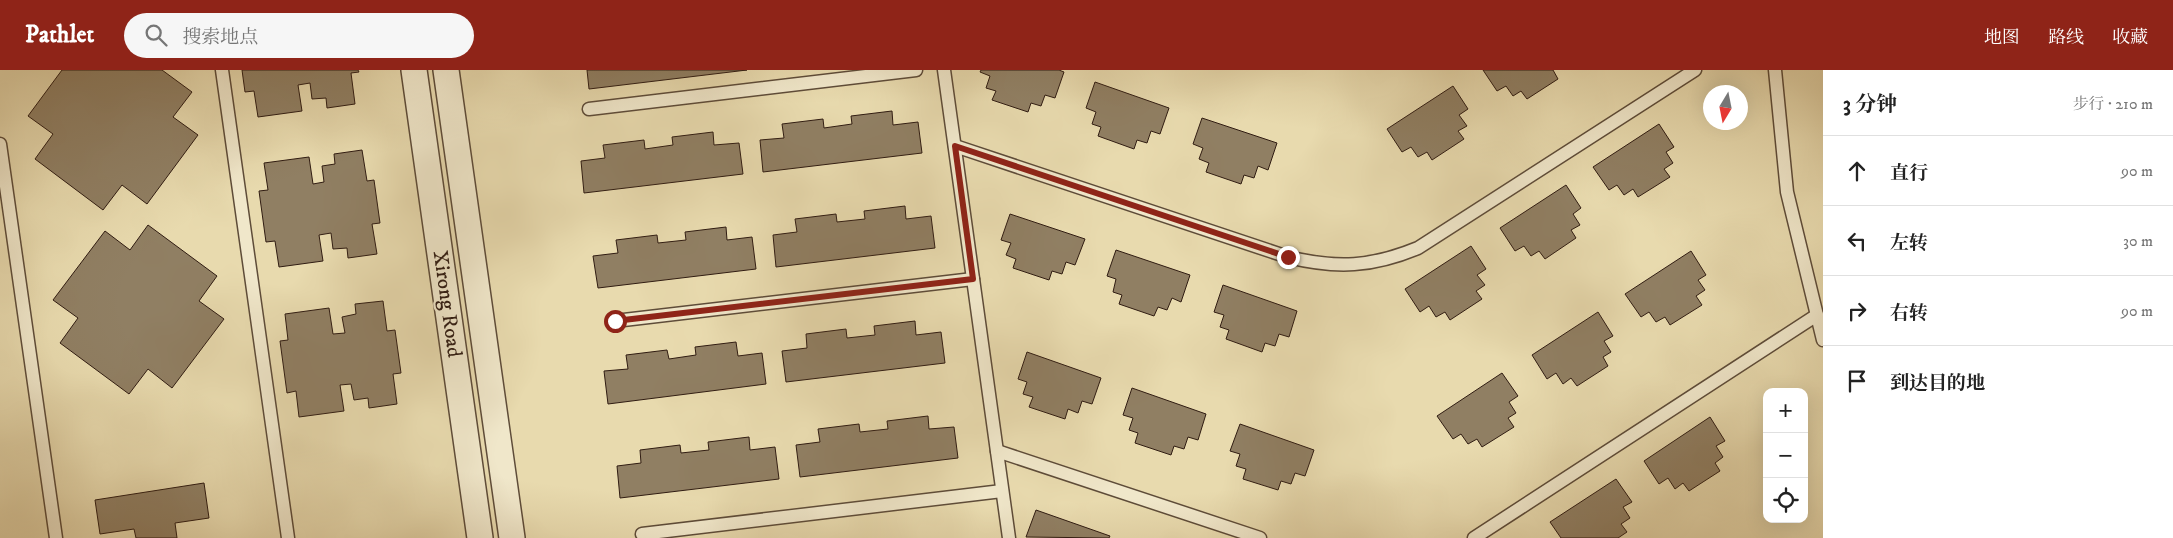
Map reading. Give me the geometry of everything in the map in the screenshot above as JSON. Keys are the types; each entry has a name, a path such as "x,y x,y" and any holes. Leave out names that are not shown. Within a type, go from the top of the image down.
{"street":[{"name":"Xirong Road","path":"414,70 480,538"},
{"name":"Xirong Road","path":"446,70 512,538"}],"lane":[{"path":"222,70 288,538"},
{"path":"589,109 916,70"},
{"path":"944,70 1009,538"},
{"path":"955,146 1288,257 1332,265 1354,266 1376,262 1418,248 1695,70"},
{"path":"1775,70 1787,192 1823,340"},
{"path":"0,144 56,538"},
{"path":"615,321 973,279"},
{"path":"1474,538 1817,315"},
{"path":"997,451 1260,538"},
{"path":"642,534 1002,491"}],"building":[{"path":"62,70 162,70 192,92 173,117 198,135 147,204 122,185 103,210 35,159 53,134 28,116"},
{"path":"242,70 358,70 359,72 351,73 355,104 327,108 326,98 312,99 310,83 298,85 302,111 258,117 254,91 245,92"},
{"path":"587,70 747,70 589,89"},
{"path":"981,70 1059,70 1064,72 1055,98 1045,95 1041,106 1031,103 1028,112 992,100 996,91 986,88 990,76 980,72"},
{"path":"1483,70 1553,70 1558,79 1527,99 1521,91 1513,96 1506,86 1497,91"},
{"path":"1095,82 1169,108 1160,134 1151,131 1147,143 1137,140 1134,149 1098,136 1101,127 1092,124 1096,112 1086,108"},
{"path":"1453,86 1468,109 1459,115 1467,126 1458,131 1464,139 1432,160 1427,152 1418,157 1411,147 1402,152 1387,129"},
{"path":"892,111 893,125 918,122 922,153 763,172 760,140 784,138 782,124 823,119 824,128 852,124 851,116"},
{"path":"1202,118 1277,143 1268,170 1258,166 1254,178 1244,175 1241,184 1206,172 1209,163 1199,159 1203,148 1193,144"},
{"path":"1659,124 1674,147 1666,152 1673,163 1664,169 1670,177 1638,197 1633,189 1624,195 1617,185 1609,190 1593,167"},
{"path":"713,132 714,145 739,143 743,174 584,193 581,161 605,158 603,145 644,140 645,149 673,145 672,137"},
{"path":"362,150 367,181 374,180 380,223 372,224 377,254 348,258 347,248 333,249 331,233 319,235 323,261 279,267 275,241 266,242 259,191 268,190 264,163 309,157 313,184 324,182 322,166 335,164 334,154"},
{"path":"1566,185 1581,208 1573,214 1580,225 1571,230 1576,238 1545,259 1539,251 1531,256 1524,246 1515,251 1500,228"},
{"path":"905,206 906,219 931,216 935,248 776,267 773,235 797,232 795,219 836,214 837,222 865,219 864,211"},
{"path":"1010,214 1085,239 1075,265 1066,262 1062,274 1052,271 1049,280 1013,268 1016,259 1006,255 1011,243 1001,240"},
{"path":"148,225 217,276 199,301 224,319 172,388 148,369 129,394 60,343 78,318 53,300 105,231 130,250"},
{"path":"726,227 727,240 752,237 756,269 598,288 593,256 618,253 616,240 657,235 658,243 686,240 685,232"},
{"path":"1471,246 1486,269 1477,275 1485,285 1476,291 1482,299 1450,320 1445,312 1436,317 1429,306 1420,312 1405,289"},
{"path":"1116,250 1190,275 1181,302 1172,298 1167,310 1158,307 1154,316 1119,304 1122,295 1113,292 1116,279 1107,276"},
{"path":"1691,251 1706,275 1698,280 1705,290 1696,296 1702,305 1670,325 1665,317 1656,322 1649,312 1641,317 1625,294"},
{"path":"1223,285 1297,311 1289,337 1279,334 1275,346 1265,343 1262,352 1226,339 1229,330 1220,327 1224,315 1214,312"},
{"path":"383,301 387,331 395,330 401,373 393,374 397,404 369,408 368,398 354,400 351,384 340,385 344,411 299,417 296,391 287,393 280,341 288,340 285,314 329,308 333,334 345,333 342,317 356,314 355,304"},
{"path":"1598,312 1613,336 1604,341 1611,352 1603,357 1608,366 1577,386 1571,378 1563,384 1556,373 1547,379 1532,355"},
{"path":"915,321 916,335 941,332 945,363 786,382 782,351 807,348 806,334 846,329 847,338 875,335 874,326"},
{"path":"736,342 738,356 762,353 766,384 608,404 604,371 628,369 626,355 667,350 669,359 696,355 695,347"},
{"path":"1027,352 1101,378 1092,404 1082,401 1078,413 1068,409 1065,419 1029,407 1033,397 1023,394 1027,382 1018,379"},
{"path":"1502,373 1518,396 1509,402 1516,413 1508,418 1514,427 1482,447 1477,439 1468,444 1461,434 1453,439 1437,416"},
{"path":"1132,388 1206,414 1198,440 1188,437 1184,449 1174,446 1171,455 1135,443 1138,433 1129,430 1133,418 1123,415"},
{"path":"928,416 929,429 954,427 958,458 800,477 796,445 820,442 818,429 859,424 860,432 888,429 887,421"},
{"path":"1710,417 1725,441 1716,446 1723,457 1715,463 1720,471 1689,491 1683,483 1675,489 1668,478 1659,484 1644,461"},
{"path":"1240,424 1314,450 1305,476 1295,473 1291,484 1281,481 1278,490 1243,479 1246,469 1236,466 1240,454 1230,451"},
{"path":"749,437 750,450 775,447 779,479 620,498 617,466 641,463 640,450 680,445 681,453 709,450 708,442"},
{"path":"1616,479 1632,502 1623,507 1630,518 1621,524 1627,532 1618,538 1561,538 1550,522"},
{"path":"204,483 209,518 175,523 177,538 136,538 134,529 100,534 95,500"},
{"path":"1036,510 1110,536 1109,538 1026,537"}],"route":[{"path":"615,321 973,279 955,146 1288,257"}]}
